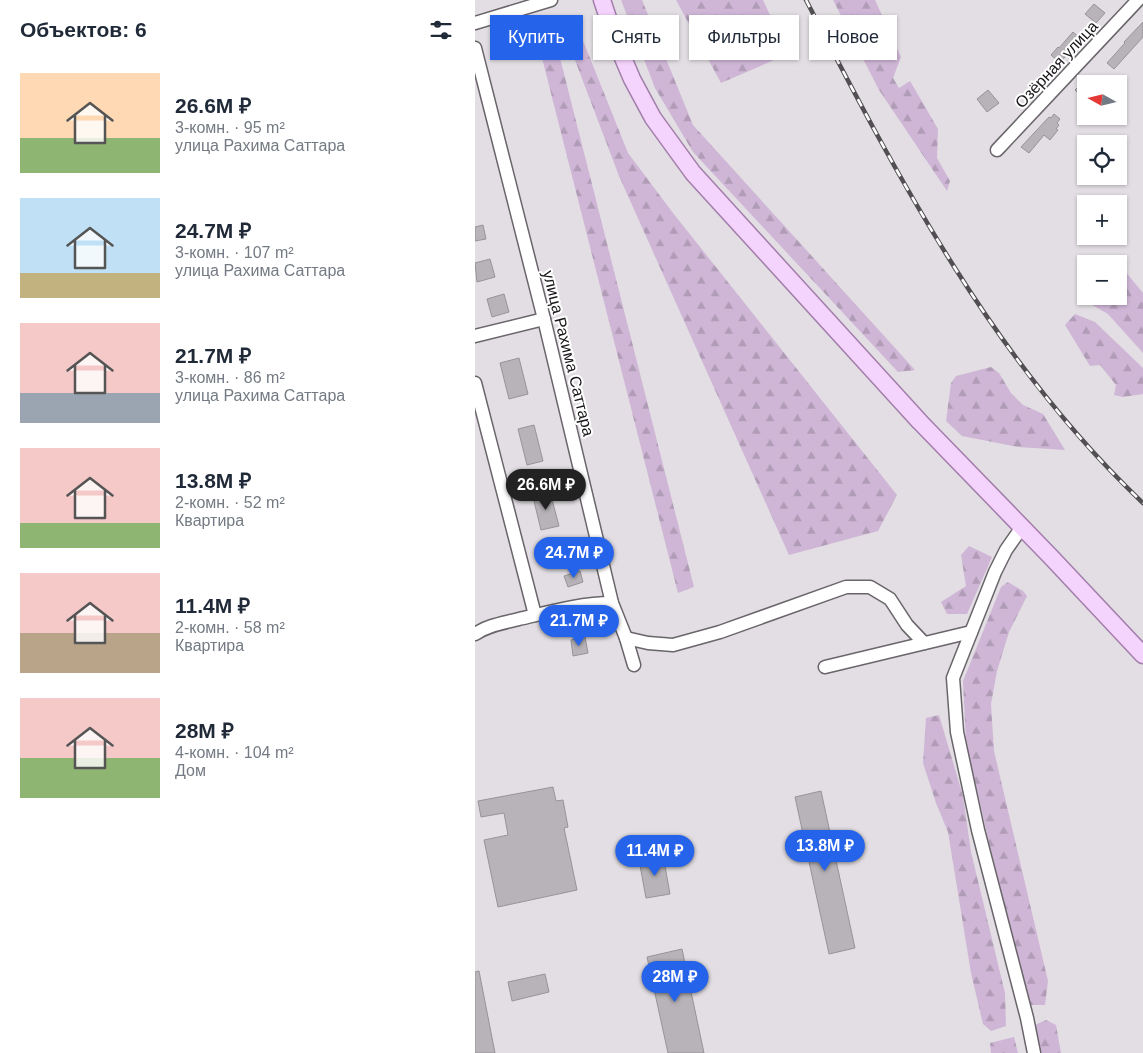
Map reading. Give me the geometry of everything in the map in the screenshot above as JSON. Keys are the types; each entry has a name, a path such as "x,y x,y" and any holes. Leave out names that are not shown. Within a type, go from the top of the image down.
{"main road":[{"path":"602,0 615,39 632,79 653,118 693,173 920,422 1143,655"}],"street":[{"path":"475,23 551,0"},
{"name":"Озёрная улица","path":"997,150 1138,0"},
{"name":"улица Рахима Саттара","path":"475,48 544,319 612,604 626,638 634,665"},
{"path":"475,336 544,319"},
{"path":"475,383 535,615"},
{"path":"1022,527 1005,550 953,678 957,732 978,830 1027,1018 1034,1053"},
{"path":"626,638 649,643 673,645 719,632 847,588 870,587 889,600 907,625 924,643"},
{"path":"475,634 484,628 535,615 591,605 612,604"},
{"path":"825,667 971,632"}],"green space":[{"path":"621,0 642,0 648,15 627,15"},
{"path":"676,0 763,0 770,15 689,15 689,24"},
{"path":"833,0 875,0 882,15 841,15"},
{"path":"583,40 628,153 673,213 897,495 878,531 789,555 619,176 575,60 583,60"},
{"path":"897,48 901,57 893,78 899,88 910,81 938,129 937,158 950,181 947,191 879,90 864,60 897,60"},
{"path":"543,60 561,60 694,587 678,593"},
{"path":"644,60 666,60 693,125 915,370 898,372 693,152 655,88"},
{"path":"709,60 774,60 721,83"},
{"path":"1127,274 1143,293 1143,353 1108,314 1092,305 1127,305"},
{"path":"1075,314 1095,322 1143,368 1143,394 1123,397 1114,395 1116,385 1100,365 1090,366 1065,325"},
{"path":"991,367 999,373 1011,393 1023,405 1043,414 1065,450 1018,447 962,436 946,421 951,383 956,376"},
{"path":"969,546 992,557 967,614 947,614 941,602 966,586 961,555"},
{"path":"1008,582 1023,591 1027,596 1009,632 997,671 991,704 994,751 1048,981 1045,1005 1031,1005 1027,995 966,742 963,681 1001,587"},
{"path":"939,715 963,796 971,852 1005,993 1006,1026 991,1031 983,1024 971,973 948,832 923,763 926,718"},
{"path":"1046,1020 1056,1025 1061,1053 1040,1053 1035,1025"},
{"path":"1014,1037 1018,1053 991,1053 990,1043"}],"building":[{"path":"1094,4 1105,13 1096,23 1085,14"},
{"path":"1143,22 1143,37 1114,69 1107,63"},
{"path":"1073,32 1080,38 1060,63 1051,55"},
{"path":"988,90 999,103 987,112 977,99"},
{"path":"1054,114 1060,119 1057,123 1059,125 1056,129 1058,130 1050,140 1044,135 1029,153 1021,147 1049,117 1051,118"},
{"path":"483,225 486,239 475,241 475,227"},
{"path":"490,259 495,277 477,282 475,263"},
{"path":"504,294 509,312 492,317 487,299"},
{"path":"519,358 528,394 509,399 500,363"},
{"path":"534,425 543,461 527,465 518,429"},
{"path":"550,492 559,526 541,530 533,497"},
{"path":"580,571 583,582 568,587 564,576"},
{"path":"585,637 588,653 573,656 571,640"},
{"path":"553,787 556,801 563,800 568,827 564,828 577,890 498,907 484,840 508,835 504,813 481,817 478,801"},
{"path":"821,791 855,948 829,954 795,797"},
{"path":"663,855 670,894 646,898 639,860"},
{"path":"682,949 704,1053 668,1053 647,957"},
{"path":"479,971 495,1053 475,1053 475,972"},
{"path":"545,974 549,992 512,1001 508,982"}],"railway":[{"path":"806,0 877,134 953,266 1041,390 1090,448 1143,503"}]}
